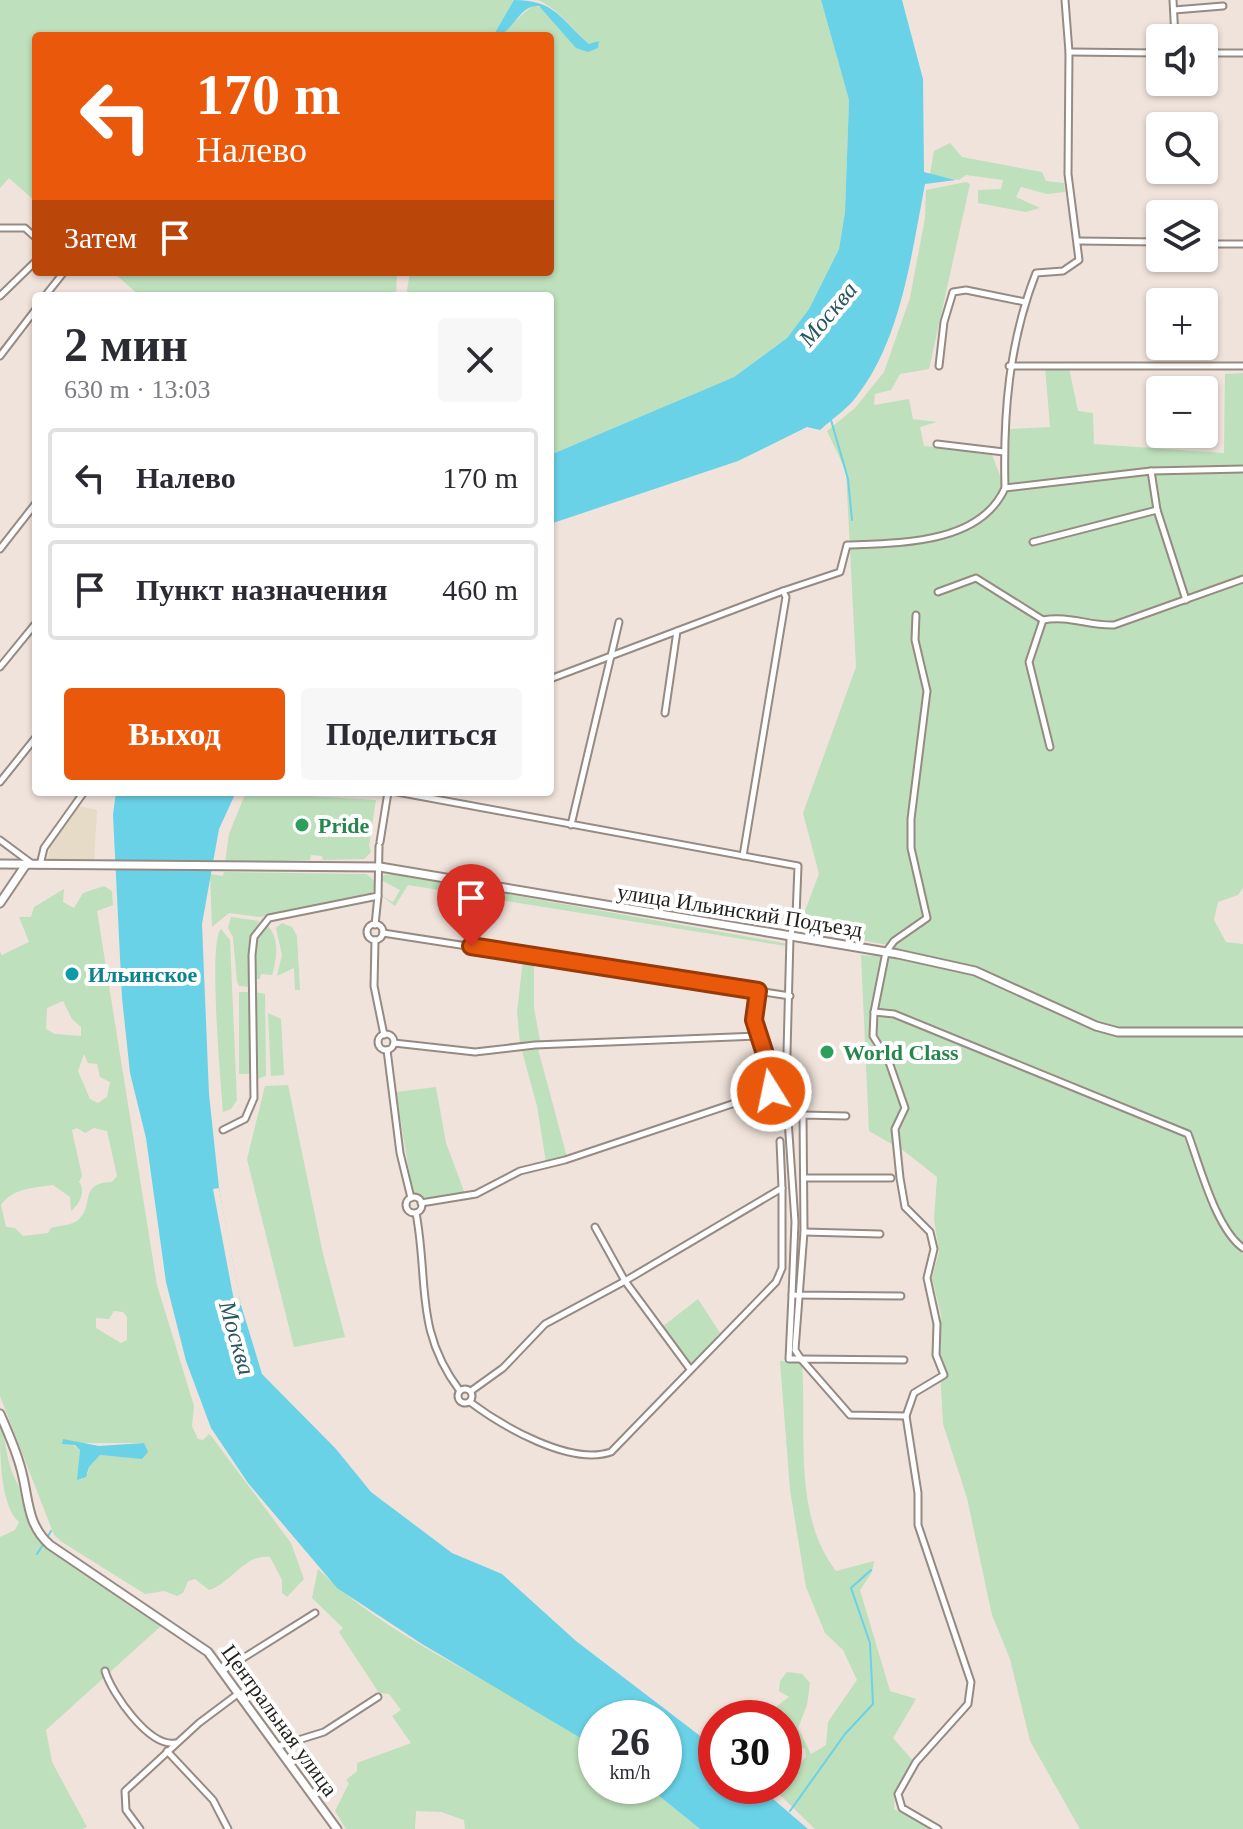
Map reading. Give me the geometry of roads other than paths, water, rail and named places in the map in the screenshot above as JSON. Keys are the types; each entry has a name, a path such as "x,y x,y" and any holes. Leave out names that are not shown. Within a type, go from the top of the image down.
{"main road":[{"name":"улица Ильинский Подъезд","path":"0,864 380,867 886,952 975,971 1096,1026 1118,1032 1243,1032"},
{"path":"0,903 33,866"},
{"name":"Центральная улица","path":"0,1414 19,1463 30,1517 37,1532 50,1545 202,1646 224,1670 337,1829"}],"street":[{"path":"554,677 840,572 844,568 844,548 847,545 901,543 946,535 985,515 999,502 1005,488 1009,366 1025,302 1036,273 1041,270 1063,271 1076,266 1079,260 1068,174 1069,52 1065,0"},
{"path":"1173,0 1174,24"},
{"path":"1174,10 1223,6"},
{"path":"1069,52 1146,53"},
{"path":"1218,53 1243,53"},
{"path":"0,228 25,228 32,234"},
{"path":"1078,241 1146,242"},
{"path":"1218,244 1243,244"},
{"path":"0,296 32,265"},
{"path":"48,292 61,276"},
{"path":"939,366 944,322 953,292 966,290 1025,302"},
{"path":"0,356 32,314"},
{"path":"1009,366 1243,366"},
{"path":"937,444 1004,452"},
{"path":"1005,488 1151,471 1243,469"},
{"path":"1151,471 1157,510 1186,600"},
{"path":"0,549 32,508"},
{"path":"1033,542 1157,510"},
{"path":"938,592 976,578 1043,620 1060,617 1099,626 1114,625 1243,579"},
{"path":"743,856 786,597 783,591"},
{"path":"916,615 915,640 927,691 911,819 911,848 927,918 886,952 874,1012 873,1036 889,1062 905,1108 895,1129 905,1207 930,1232 934,1249 927,1278 937,1324 936,1355 944,1375 914,1393 906,1416 918,1493 918,1525 971,1682 968,1704 916,1762 898,1794 902,1808 938,1829"},
{"path":"1043,620 1029,662 1050,747"},
{"path":"571,825 619,622"},
{"path":"0,667 32,628"},
{"path":"665,713 677,631"},
{"path":"0,782 32,742"},
{"path":"0,840 33,866 81,796"},
{"path":"387,796 379,844 375,925 368,931 375,940 374,986 384,1035 378,1043 387,1050 400,1153 411,1198 406,1207 416,1213"},
{"path":"418,796 798,866 796,916 790,937 787,1114 795,1222 795,1350 850,1415 906,1416"},
{"path":"223,1130 245,1119 254,1098 252,955 254,937 261,925 269,918 378,896"},
{"path":"375,925 383,933 790,996"},
{"path":"375,940 383,933"},
{"path":"411,1198 421,1203 476,1194 526,1169 565,1160 771,1091 776,1088 754,1020 758,991"},
{"path":"874,1012 894,1014 1188,1134 1219,1215 1234,1242 1243,1248"},
{"path":"384,1035 392,1038 394,1043"},
{"path":"394,1043 475,1052 535,1045 758,1036"},
{"path":"387,1050 394,1043"},
{"path":"787,1114 846,1116"},
{"path":"803,1115 804,1232 789,1359 904,1360"},
{"path":"421,1203 416,1213 427,1326 440,1361 460,1391 459,1400 470,1402 527,1437 575,1451 605,1454 776,1282 782,1268 780,1141"},
{"path":"804,1178 891,1178"},
{"path":"460,1391 471,1391 503,1368 545,1324 625,1281 782,1188"},
{"path":"595,1227 625,1281 690,1369"},
{"path":"804,1232 880,1234"},
{"path":"796,1294 901,1296"},
{"path":"470,1402 471,1391"},
{"path":"224,1670 315,1613"},
{"path":"105,1671 120,1701 154,1737 160,1742 176,1743"},
{"path":"140,1829 126,1810 123,1796 176,1743 240,1693"},
{"path":"279,1746 324,1732 378,1697"},
{"path":"167,1751 213,1800 228,1829"}],"water":[{"path":"514,0 528,1 557,13 589,44 599,41 598,48 588,52 576,48 539,6 526,10 506,31 495,32"},
{"name":"Москва","path":"821,0 902,0 923,79 924,172 956,180 925,184 909,269 893,326 883,353 853,401 820,430 807,427 738,461 554,523 554,453 734,377 787,338 809,309 839,249 845,212 849,100"},
{"name":"Москва","path":"115,796 234,796 219,829 202,924 209,1094 228,1238 241,1305 262,1374 336,1449 371,1492 452,1553 502,1574 576,1641 653,1700 578,1700 578,1736 422,1644 337,1588 248,1483 211,1428 186,1361 166,1282 146,1138 130,1073 122,998 113,815"},
{"path":"63,1439 99,1446 144,1443 148,1452 142,1459 100,1455 89,1467 86,1477 77,1480 80,1450 75,1445 62,1444"},
{"path":"682,1722 698,1734 698,1804 779,1804 808,1829 700,1829 669,1804 682,1804"}],"waterway":[{"path":"831,420 848,479 852,520"},
{"path":"47,1538 51,1531"},
{"path":"37,1554 44,1543"},
{"path":"790,1811 845,1734 873,1704 870,1643 851,1588 871,1570"}],"place":[{"name":"Pride","path":"302,825"},
{"name":"Ильинское","path":"72,974"},
{"name":"World Class","path":"827,1052"}]}
